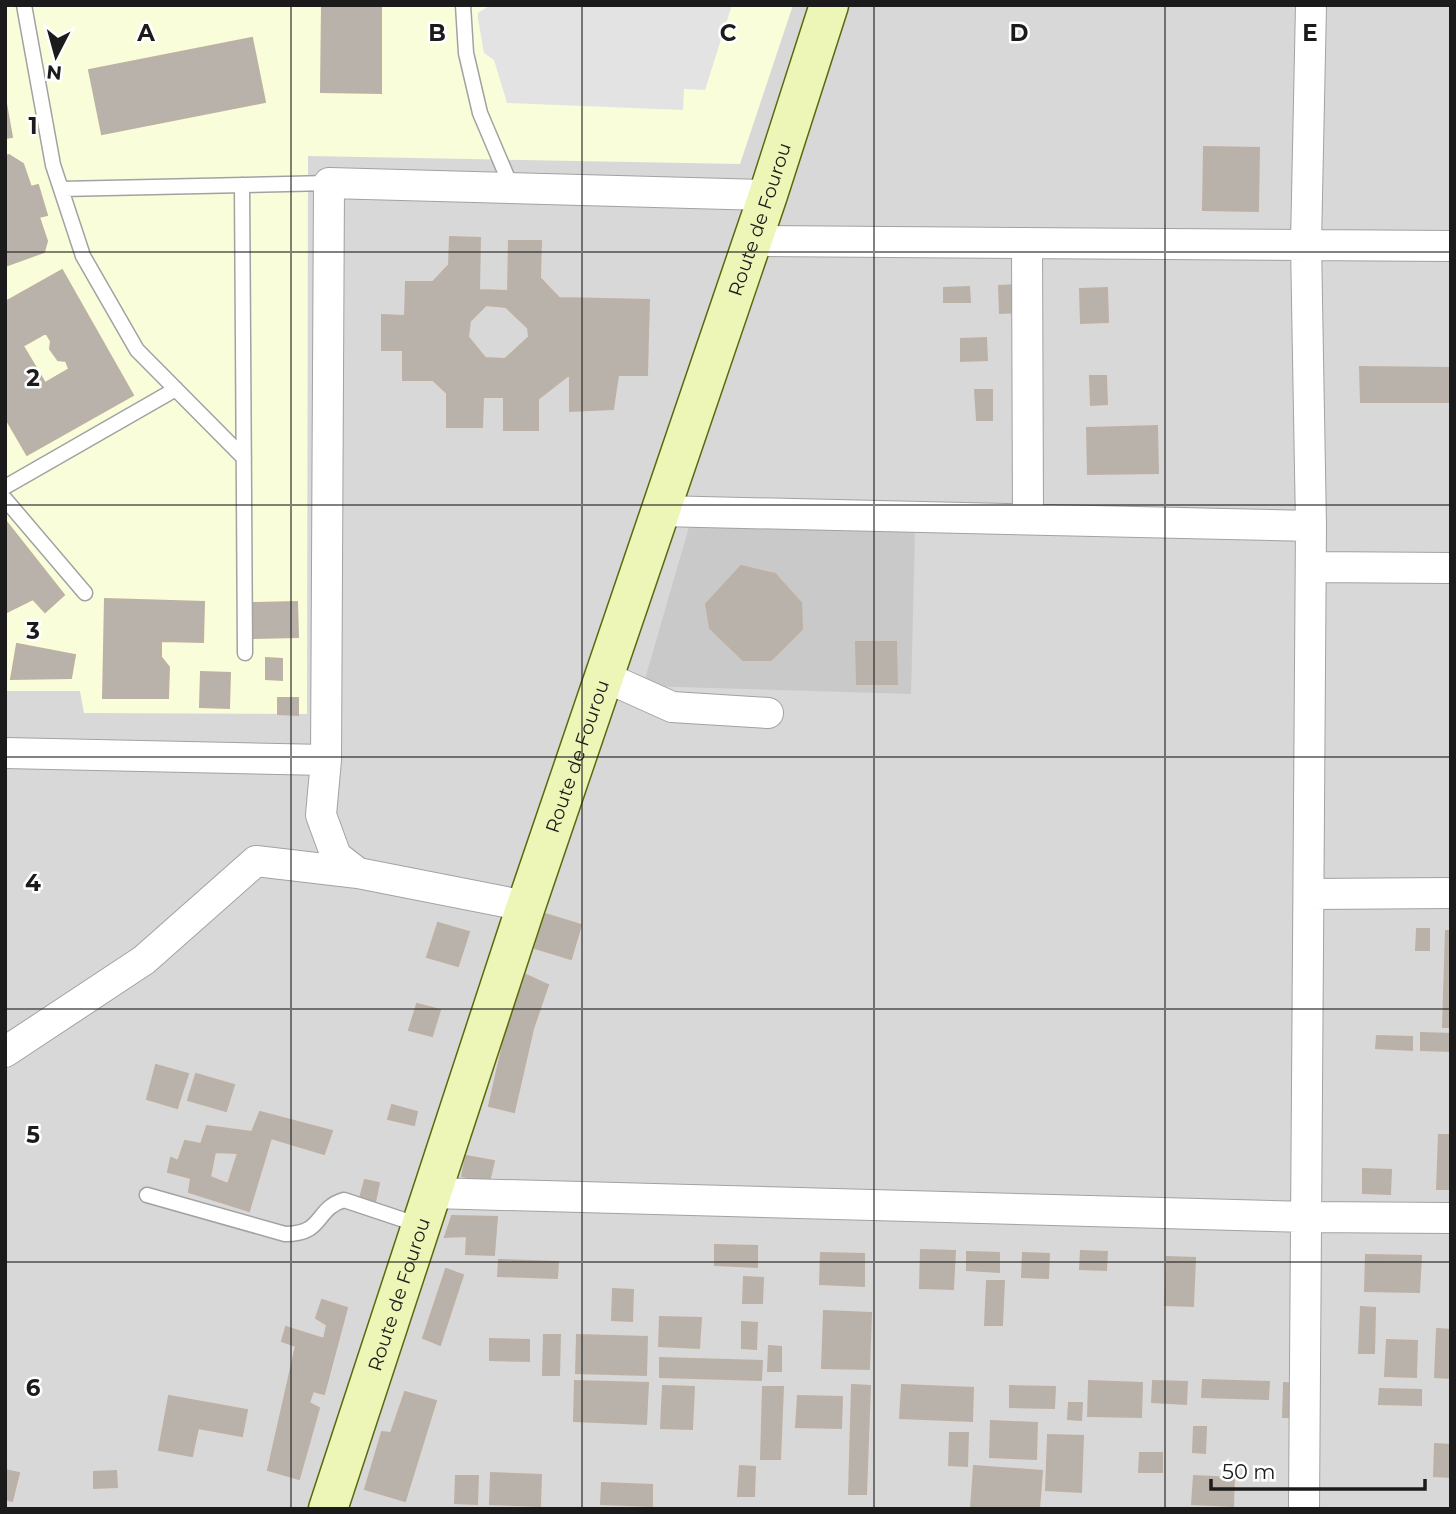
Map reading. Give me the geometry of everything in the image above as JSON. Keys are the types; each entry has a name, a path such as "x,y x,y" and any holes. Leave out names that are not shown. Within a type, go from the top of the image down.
{"main road":[{"name":"Route de Fourou","path":"328,1509 526,906 750,241 768,195 829,5"}],"street":[{"path":"1304,1509 1311,567 1306,244 1311,5"},
{"path":"358,873 336,856 321,815 326,760 329,183 768,195"},
{"path":"750,241 1451,246"},
{"path":"1027,243 1028,519"},
{"path":"660,511 1311,526"},
{"path":"1311,567 1451,568"},
{"path":"603,676 672,707 768,713"},
{"path":"5,753 326,760"},
{"path":"5,1052 144,960 256,860 358,873 526,906"},
{"path":"1310,894 1451,893"},
{"path":"427,1209 1451,1218"}],"lane":[{"path":"24,5 53,165 83,256 137,350 244,458"},
{"path":"463,5 467,53 480,113 511,186"},
{"path":"61,189 329,183"},
{"path":"242,185 245,653"},
{"path":"5,487 176,389"},
{"path":"5,499 85,593"},
{"path":"147,1195 285,1234 301,1234 313,1228 332,1203 344,1200 427,1209"}],"shaded area":[{"path":"5,5 1451,5 1451,1509 5,1509"},
{"path":"5,5 793,5 740,164 308,156 307,714 84,713 80,691 5,691"},
{"path":"491,5 732,5 705,90 684,89 683,110 507,103 494,60 484,53 478,19 478,13"},
{"path":"689,527 915,530 911,694 643,686"}],"building":[{"path":"322,5 381,5 381,93 321,92"},
{"path":"252,38 265,102 102,134 89,70"},
{"path":"5,98 12,137 5,138"},
{"path":"1204,147 1259,148 1258,211 1203,210"},
{"path":"9,155 23,164 31,187 38,185 47,215 39,217 47,241 44,252 5,266 5,156"},
{"path":"450,237 480,238 479,290 508,291 509,241 541,241 540,278 559,298 649,300 647,375 618,375 613,409 570,411 570,374 538,399 538,430 504,430 504,397 483,397 482,427 447,427 447,393 433,380 403,380 403,350 382,350 382,315 405,316 406,282 433,282 449,265","holes":["486,305 506,307 528,328 529,337 505,359 485,358 468,337 470,321"]},
{"path":"62,270 133,395 27,455 5,417 5,302","holes":["46,333 51,341 50,349 58,360 66,361 69,369 45,383 23,346"]},
{"path":"1020,285 1021,312 1000,313 999,286"},
{"path":"969,287 970,302 944,302 944,288"},
{"path":"1107,288 1108,322 1081,323 1080,289"},
{"path":"986,338 987,360 961,361 961,339"},
{"path":"1360,367 1451,368 1451,402 1361,402"},
{"path":"1090,376 1106,376 1107,404 1091,405"},
{"path":"975,390 992,390 992,420 977,420"},
{"path":"1157,426 1158,473 1088,474 1087,428"},
{"path":"5,520 64,595 45,612 33,599 5,613"},
{"path":"741,566 775,574 801,603 802,629 771,660 743,660 710,628 706,604"},
{"path":"105,599 204,602 203,642 161,641 161,657 169,667 168,698 103,698"},
{"path":"297,602 298,637 254,638 253,603"},
{"path":"856,642 896,642 897,684 857,684"},
{"path":"17,644 75,655 71,678 11,679"},
{"path":"266,658 282,659 282,680 266,679"},
{"path":"201,672 230,673 229,708 200,707"},
{"path":"278,698 298,698 298,715 278,714"},
{"path":"545,914 581,925 571,959 535,948"},
{"path":"438,923 469,932 458,966 427,957"},
{"path":"1417,929 1429,929 1429,950 1416,950"},
{"path":"1446,931 1451,931 1451,1027 1443,1027"},
{"path":"526,975 548,985 533,1029 514,1112 489,1106 508,1022"},
{"path":"417,1004 440,1010 432,1036 409,1030"},
{"path":"1421,1033 1451,1034 1451,1051 1421,1050"},
{"path":"1377,1036 1412,1037 1412,1050 1376,1048"},
{"path":"156,1065 188,1074 177,1108 147,1099"},
{"path":"196,1074 234,1085 226,1111 188,1100"},
{"path":"392,1105 417,1112 414,1125 388,1119"},
{"path":"260,1112 332,1131 324,1154 271,1138 249,1211 189,1192 191,1178 168,1172 171,1158 178,1161 185,1141 201,1144 207,1126 252,1132","holes":["215,1152 238,1153 228,1184 210,1177"]},
{"path":"1439,1135 1451,1135 1451,1189 1437,1189"},
{"path":"466,1156 494,1161 489,1182 462,1176"},
{"path":"1363,1169 1391,1170 1390,1194 1363,1193"},
{"path":"365,1180 379,1183 375,1202 360,1198"},
{"path":"452,1216 497,1217 494,1255 466,1254 467,1236 445,1237"},
{"path":"715,1245 757,1246 757,1267 715,1265"},
{"path":"921,1250 955,1251 953,1289 920,1288"},
{"path":"1081,1251 1107,1252 1106,1270 1080,1269"},
{"path":"967,1252 999,1253 999,1272 967,1270"},
{"path":"821,1253 864,1254 864,1286 820,1284"},
{"path":"1023,1253 1049,1254 1048,1278 1022,1277"},
{"path":"1366,1255 1421,1256 1419,1292 1365,1291"},
{"path":"1167,1257 1195,1258 1193,1306 1165,1305"},
{"path":"499,1260 558,1262 557,1278 498,1276"},
{"path":"446,1269 463,1275 440,1345 423,1338"},
{"path":"744,1277 763,1278 762,1303 743,1303"},
{"path":"987,1281 1004,1281 1002,1325 985,1325"},
{"path":"613,1289 633,1290 632,1321 612,1320"},
{"path":"322,1300 347,1308 324,1394 313,1391 309,1403 319,1408 299,1479 268,1470 296,1346 282,1341 286,1327 324,1339 327,1325 316,1318"},
{"path":"1361,1307 1375,1308 1374,1353 1359,1353"},
{"path":"824,1311 871,1313 869,1369 822,1368"},
{"path":"660,1317 701,1318 699,1348 659,1346"},
{"path":"742,1322 757,1323 756,1349 742,1348"},
{"path":"1437,1329 1451,1330 1451,1378 1435,1377"},
{"path":"544,1335 560,1335 559,1375 543,1375"},
{"path":"577,1335 647,1337 646,1375 576,1373"},
{"path":"490,1339 529,1340 529,1361 490,1360"},
{"path":"1387,1340 1417,1341 1416,1377 1385,1376"},
{"path":"769,1346 781,1347 781,1371 768,1371"},
{"path":"660,1358 762,1361 761,1380 660,1377"},
{"path":"1203,1380 1269,1382 1268,1399 1202,1397"},
{"path":"575,1381 648,1383 646,1424 574,1421"},
{"path":"1089,1381 1142,1383 1141,1417 1088,1416"},
{"path":"1153,1381 1187,1382 1186,1404 1152,1402"},
{"path":"1284,1383 1299,1384 1298,1417 1283,1417"},
{"path":"852,1385 870,1386 866,1494 849,1494"},
{"path":"902,1385 973,1388 972,1421 900,1418"},
{"path":"663,1386 694,1387 692,1429 661,1428"},
{"path":"1010,1386 1055,1387 1054,1408 1010,1407"},
{"path":"763,1387 783,1387 780,1459 761,1459"},
{"path":"1380,1389 1421,1390 1421,1405 1379,1404"},
{"path":"405,1392 436,1401 405,1501 365,1489 382,1432 391,1433"},
{"path":"169,1396 247,1410 242,1436 198,1428 192,1456 159,1450"},
{"path":"798,1396 842,1397 841,1428 796,1427"},
{"path":"1069,1403 1082,1403 1081,1420 1068,1419"},
{"path":"991,1421 1037,1423 1036,1459 990,1457"},
{"path":"1194,1427 1206,1427 1205,1453 1193,1452"},
{"path":"950,1433 968,1433 967,1466 949,1465"},
{"path":"1048,1435 1083,1436 1081,1492 1046,1490"},
{"path":"1435,1444 1451,1445 1451,1477 1434,1476"},
{"path":"1140,1453 1162,1453 1162,1472 1139,1472"},
{"path":"740,1466 755,1467 754,1496 738,1496"},
{"path":"974,1466 1042,1471 1039,1509 971,1508"},
{"path":"5,1470 19,1473 12,1501 5,1499"},
{"path":"116,1471 117,1487 94,1488 94,1472"},
{"path":"491,1473 541,1475 540,1506 490,1504"},
{"path":"456,1476 478,1476 477,1504 455,1503"},
{"path":"1194,1476 1234,1478 1233,1506 1192,1504"},
{"path":"602,1483 652,1485 652,1506 601,1504"}]}
